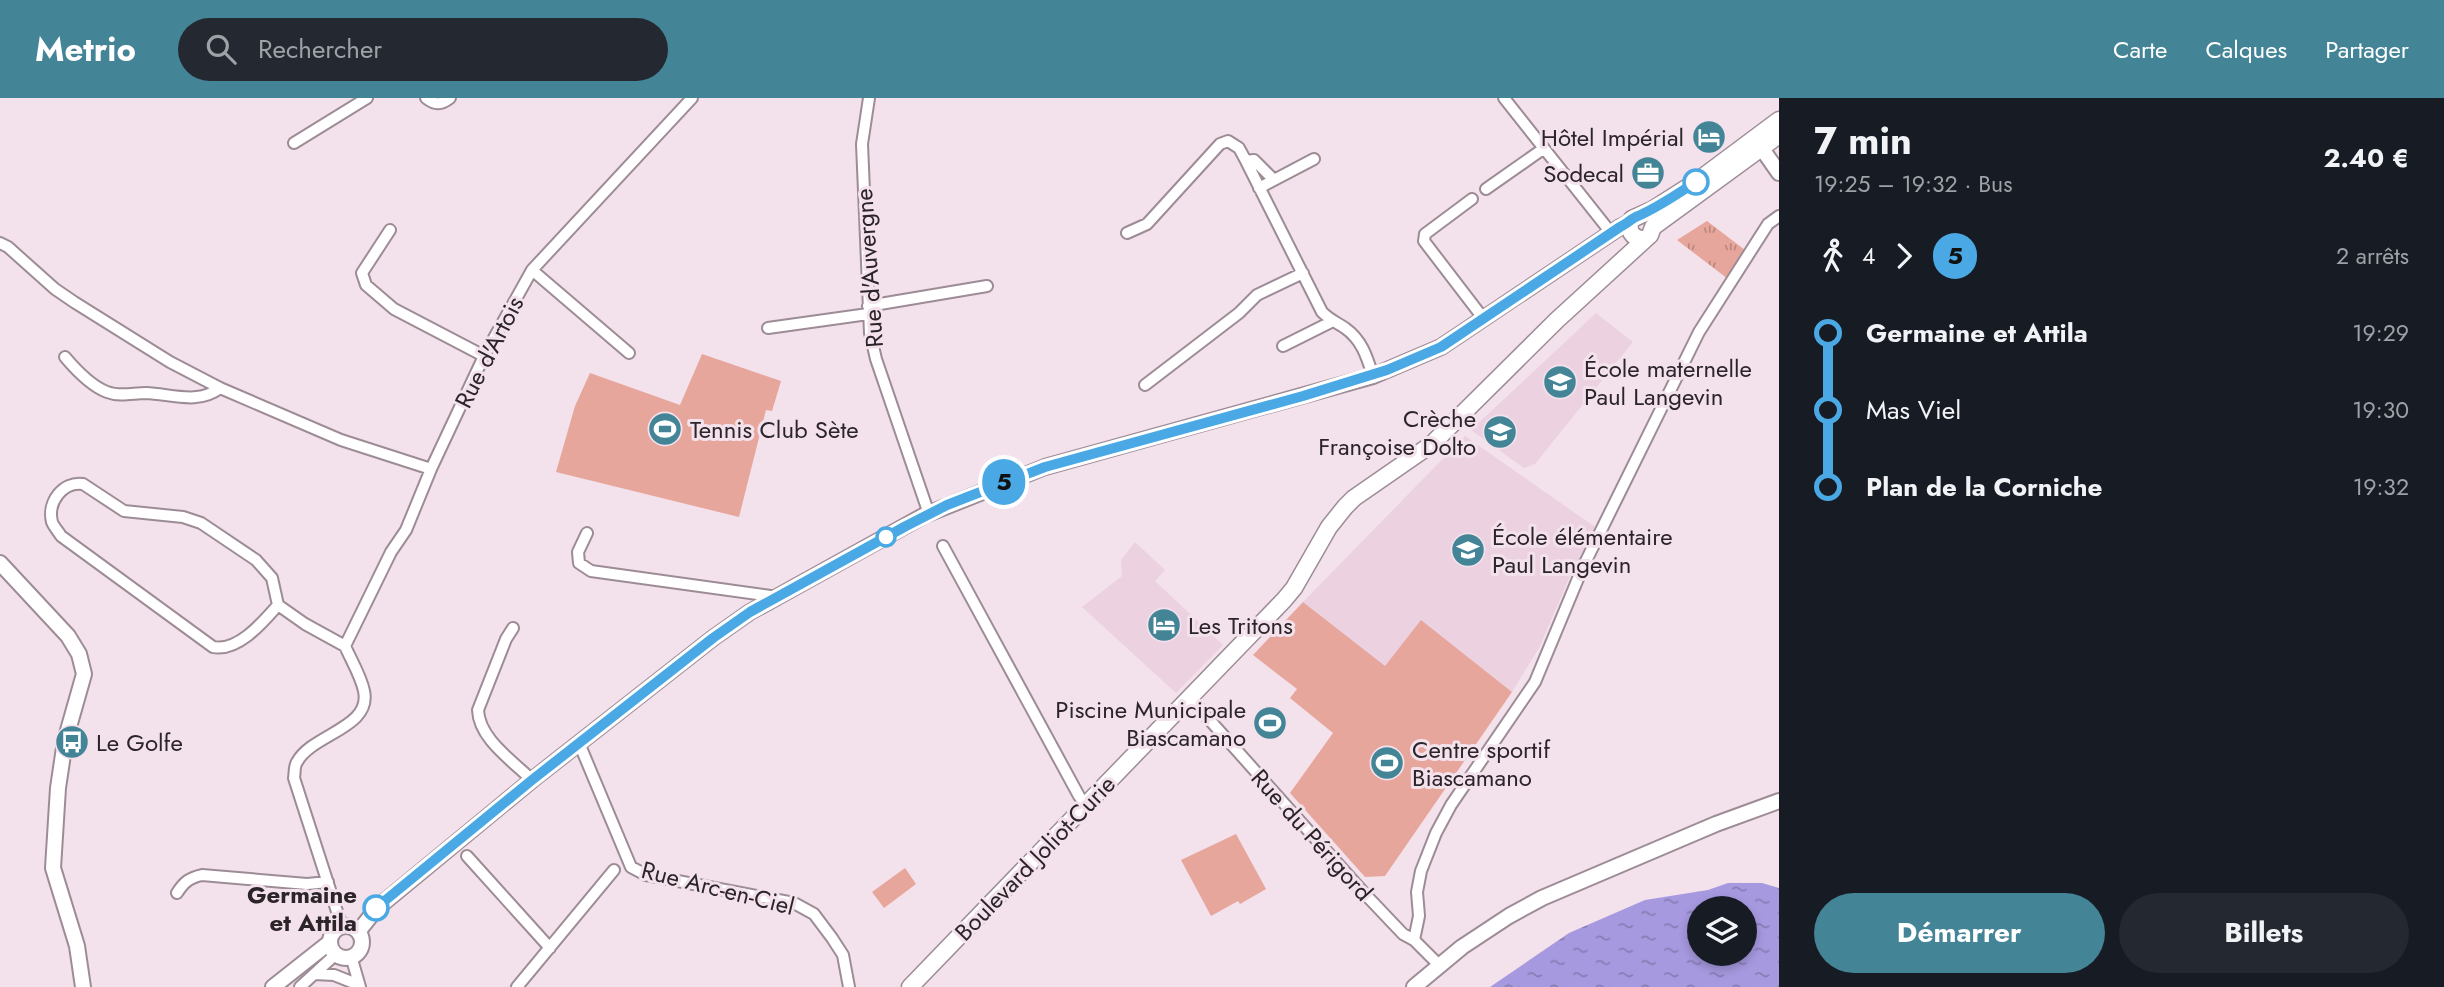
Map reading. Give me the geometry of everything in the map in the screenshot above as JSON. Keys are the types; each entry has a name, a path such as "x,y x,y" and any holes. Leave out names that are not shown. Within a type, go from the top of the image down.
{"main road":[{"path":"1639,229 1757,144 1779,120"},
{"path":"1757,144 1779,135"},
{"name":"Boulevard Joliot-Curie","path":"909,987 1294,588 1321,538 1345,507 1432,444 1557,320 1630,254 1639,229"}],"street":[{"path":"294,143 368,98"},
{"path":"426,98 433,104 443,103 450,98"},
{"name":"Rue d'Artois","path":"345,646 391,552 406,530 431,468 484,356 532,270 692,98"},
{"name":"Rue d'Auvergne","path":"869,98 862,144 870,333 876,359 929,514"},
{"path":"1504,98 1612,234"},
{"path":"1779,128 1757,144 1779,173"},
{"path":"1127,233 1147,224 1220,144 1228,141 1236,144 1322,312 1331,322 1349,331 1359,343 1365,351 1373,376"},
{"path":"1486,190 1543,149"},
{"path":"1259,188 1314,159"},
{"path":"1246,161 1254,160 1273,179"},
{"path":"1472,199 1425,234 1424,241 1483,318"},
{"path":"1414,940 1419,916 1417,892 1421,871 1436,833 1451,805 1535,682 1582,569 1699,332 1768,224 1779,216"},
{"path":"358,932 376,908 532,780 750,612 929,514 1045,467 1373,376 1441,347 1612,234 1639,229"},
{"path":"390,230 362,273 366,285 394,309 484,356"},
{"path":"0,243 55,289 170,362 220,388 341,440 431,468"},
{"path":"532,270 629,353"},
{"path":"1145,385 1240,313 1257,295 1303,273"},
{"path":"768,328 987,286"},
{"path":"1283,345 1331,322"},
{"path":"65,357 77,371 106,392 119,395 145,393 190,398 211,396 220,388"},
{"path":"278,605 264,621 233,646 222,649 214,647 61,536 52,524 51,512 56,497 67,485 83,484 124,511 183,517 201,523 256,560 272,578 278,605 305,624 345,646 364,691 364,705 359,716 307,749 295,763 294,778 342,927"},
{"path":"587,533 578,552 579,563 591,571 778,597"},
{"path":"943,546 1086,805"},
{"path":"0,563 68,636 79,654 84,674 65,741 58,788 53,868 77,946 83,987"},
{"path":"513,628 506,639 478,710 478,723 532,780"},
{"name":"Rue du Périgord","path":"1190,698 1364,893 1403,934 1414,940 1439,965"},
{"name":"Rue Arc-en-Ciel","path":"579,743 631,867 646,875 794,903 814,914 843,955 849,987"},
{"path":"1414,987 1439,965 1509,916 1542,898 1716,824 1779,801"},
{"path":"467,856 550,948"},
{"path":"517,987 614,870"},
{"path":"177,893 190,877 202,875 307,884 327,882"},
{"path":"273,987 339,951 358,952 361,944 358,932 348,926 333,932 339,951 359,986"},
{"path":"300,987 339,951"},
{"path":"314,974 334,975 359,986"}],"shaded area":[{"name":"École maternelle Paul Langevin","path":"1596,313 1633,342 1535,464 1524,468 1471,430"},
{"name":"École élémentaire Paul Langevin","path":"1465,436 1595,527 1539,648 1512,692 1422,621 1385,667 1303,602"},
{"path":"1135,542 1165,570 1155,581 1223,645 1176,693 1082,607 1122,576 1121,560"}],"green space":[{"path":"1707,221 1745,250 1728,279 1677,240"},
{"name":"Tennis Club Sète","path":"702,354 781,381 772,411 766,410 739,517 556,472 575,406 590,373 680,405"},
{"name":"Centre sportif Biascamano","path":"1303,602 1385,666 1421,620 1512,692 1385,876 1365,877 1290,793 1333,733 1290,698 1297,689 1253,655"},
{"path":"1236,834 1266,889 1211,916 1181,860"},
{"path":"905,868 916,884 884,908 872,892"}],"water":[{"path":"1728,883 1762,883 1779,888 1779,987 1490,987 1569,933 1645,900 1708,890"}],"bus line":[{"name":"5","path":"376,908 532,780 713,638 750,612 925,515 1045,467 1373,376 1441,347 1635,217 1652,210 1696,182"}],"place":[{"name":"Hôtel Impérial","path":"1709,137"},
{"name":"Sodecal","path":"1648,173"},
{"name":"École maternelle Paul Langevin","path":"1560,382"},
{"name":"Tennis Club Sète","path":"665,429"},
{"name":"Crèche Françoise Dolto","path":"1500,432"},
{"name":"École élémentaire Paul Langevin","path":"1468,550"},
{"name":"Les Tritons","path":"1164,625"},
{"name":"Piscine Municipale Biascamano","path":"1270,723"},
{"name":"Le Golfe","path":"72,742"},
{"name":"Centre sportif Biascamano","path":"1387,763"},
{"name":"Germaine et Attila","path":"376,908"}]}
